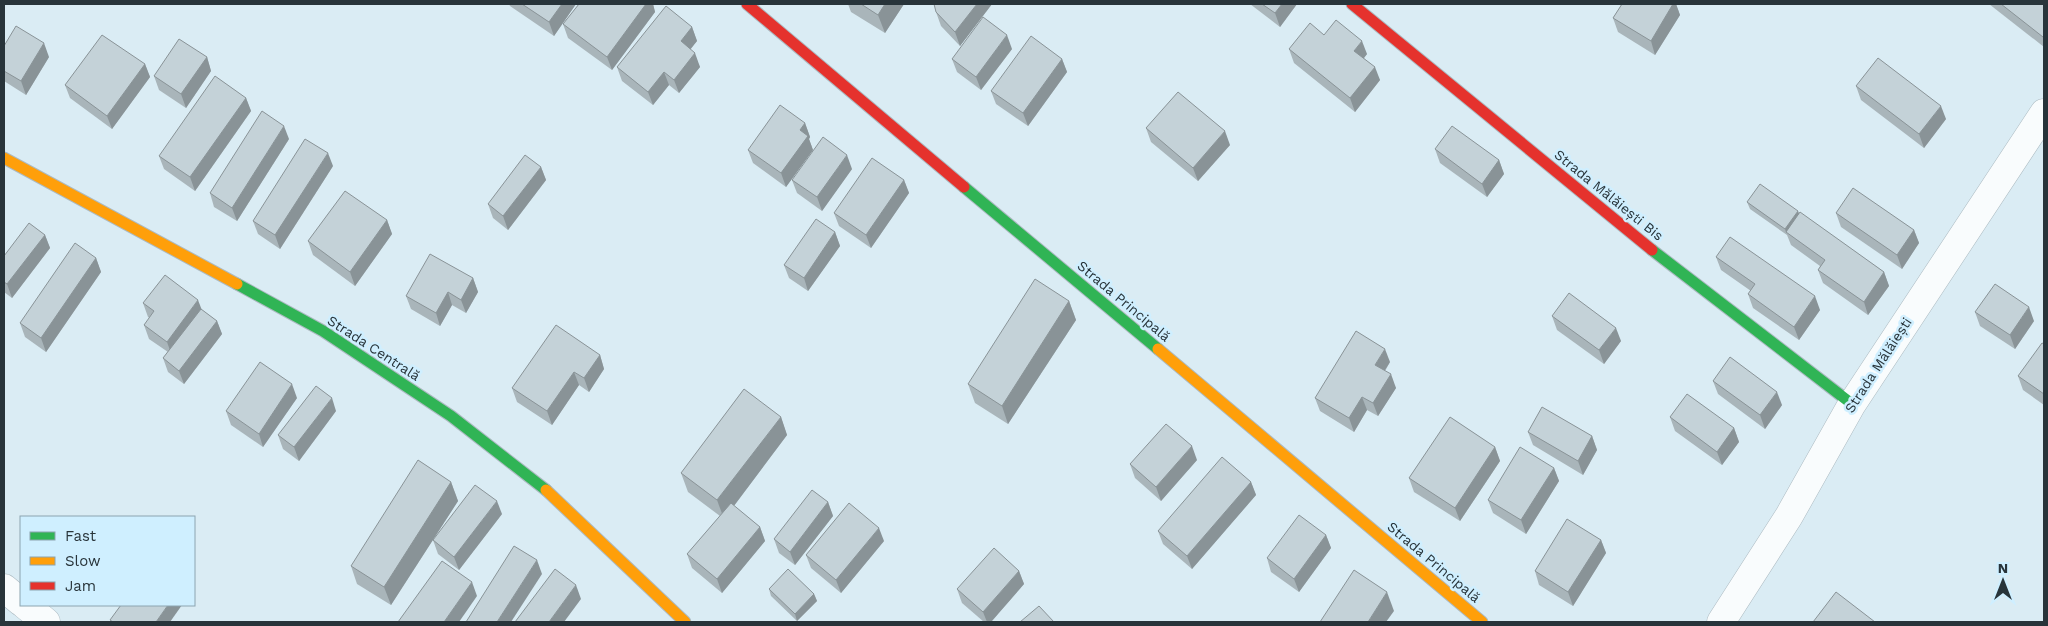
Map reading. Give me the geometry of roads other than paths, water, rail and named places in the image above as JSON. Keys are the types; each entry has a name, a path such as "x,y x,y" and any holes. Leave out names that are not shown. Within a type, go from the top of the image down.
{"street":[{"name":"Strada Principală","path":"747,4 1482,622"},
{"name":"Strada Mălăiești Bis","path":"1352,4 1691,282 1852,404"},
{"name":"Strada Mălăiești","path":"1721,622 1789,516 1852,404 2044,113"},
{"name":"Strada Centrală","path":"4,158 323,331 451,416 545,489 685,622"},
{"path":"4,588 20,601"},
{"path":"26,606 46,622"}]}
